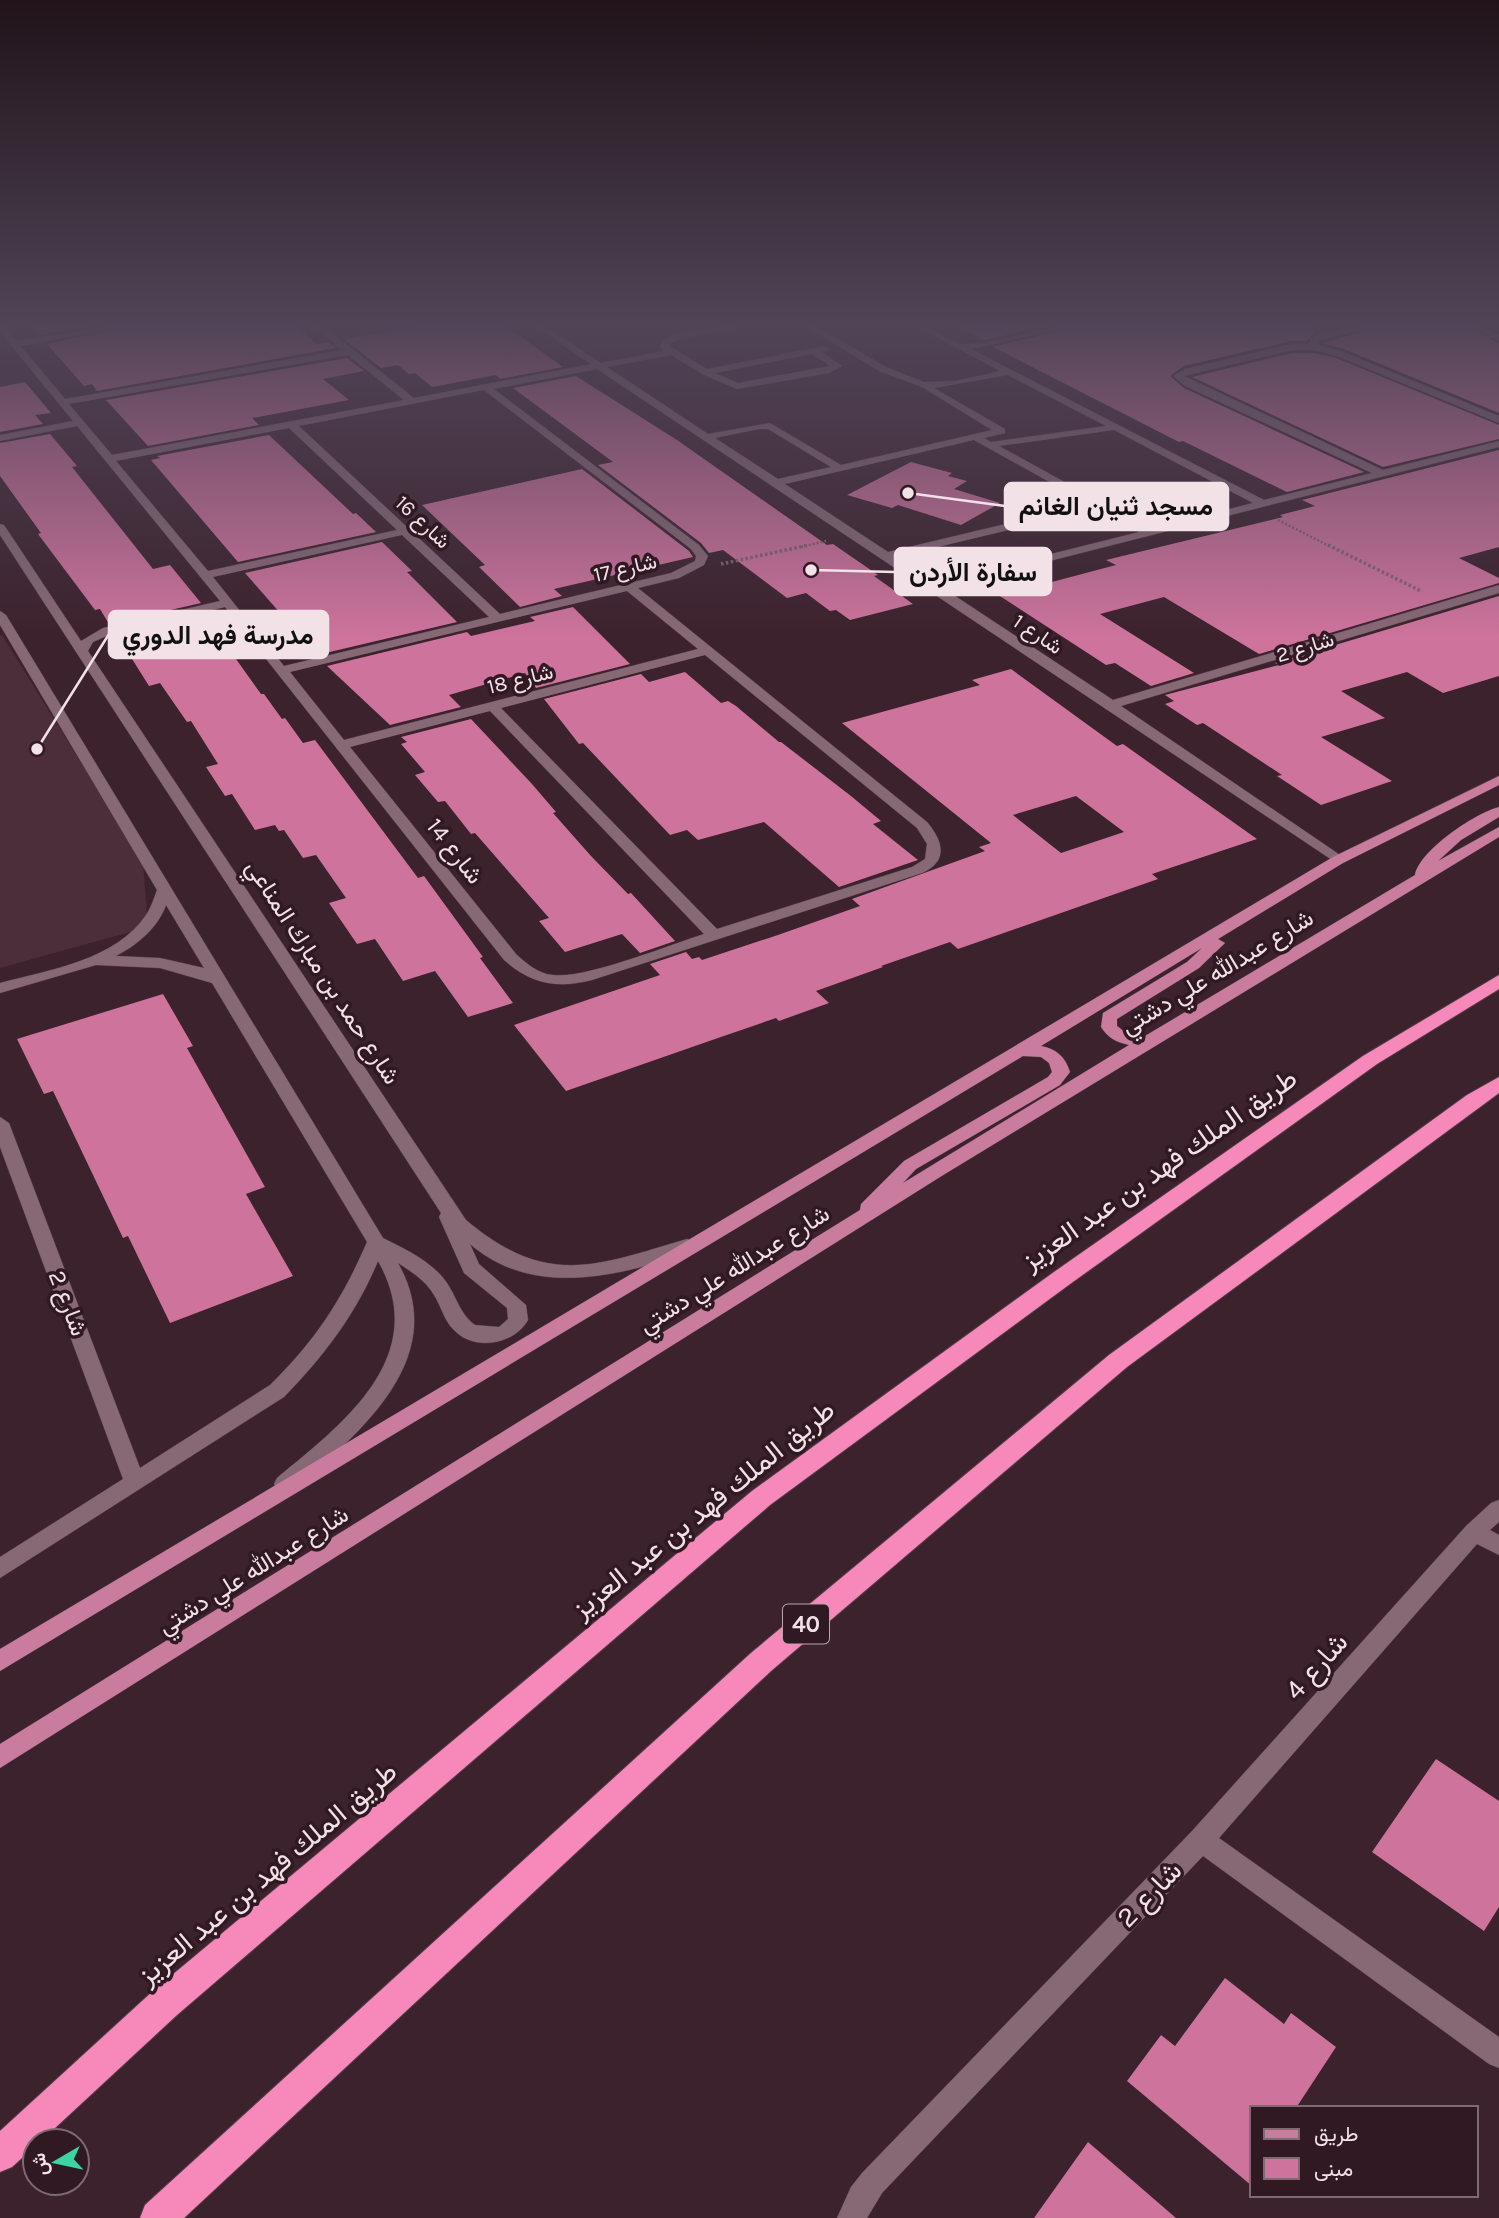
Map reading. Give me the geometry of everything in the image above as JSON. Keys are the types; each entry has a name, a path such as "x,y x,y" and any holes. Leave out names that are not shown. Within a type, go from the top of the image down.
{"highway":[{"name":"طريق الملك فهد بن عبد العزيز","path":"0,2155 165,2003 761,1498 1062,1278 1370,1060 1499,981"},
{"name":"40","path":"158,2218 761,1662 1118,1361 1462,1108 1499,1084"}],"main road":[{"name":"شارع عبدالله علي دشتي","path":"0,1661 265,1500 1339,860 1499,780"},
{"path":"1418,879 1445,844 1460,832 1499,811"},
{"name":"شارع عبدالله علي دشتي","path":"0,1757 853,1224 1499,831"},
{"path":"1154,1039 1134,1041 1120,1038 1110,1027 1109,1017 1193,965 1227,929"},
{"path":"853,1224 909,1166 1054,1081 1061,1072 1056,1059 1047,1053 1035,1049 1019,1052"}],"street":[{"path":"0,438 44,430"},
{"name":"شارع 14","path":"83,430 228,603 510,957 533,975 551,981 574,979 921,869 932,862 936,852 932,838 922,825 629,587"},
{"path":"108,459 268,430"},
{"name":"شارع 16","path":"297,430 497,618"},
{"name":"شارع 17","path":"282,670 676,576 696,567 702,556 695,547 542,430"},
{"name":"شارع 1","path":"695,430 1111,705 1339,860"},
{"path":"706,437 742,430"},
{"path":"776,430 839,468"},
{"path":"776,483 1000,430"},
{"path":"990,445 1079,435 1104,430"},
{"path":"1120,430 1256,504"},
{"path":"1289,430 1380,473"},
{"path":"975,437 1148,532"},
{"path":"933,587 1499,444"},
{"path":"886,556 1099,505"},
{"name":"شارع حمد بن مبارك المناعي","path":"0,527 459,1225 482,1246 513,1262 570,1273 613,1269 703,1241"},
{"path":"205,575 405,531"},
{"name":"شارع 2","path":"1111,705 1499,589"},
{"path":"82,651 88,640 107,631 228,603"},
{"path":"2,621 376,1242 397,1278 406,1307 406,1327 392,1369 366,1410 324,1451 265,1500"},
{"path":"64,626 83,631 107,631"},
{"name":"شارع 18","path":"342,745 707,651"},
{"path":"492,706 714,935"},
{"path":"0,988 94,961 123,946 144,928 158,910 164,891"},
{"path":"94,961 153,961 187,967 217,979"},
{"name":"شارع 2","path":"0,1124 135,1483"},
{"path":"376,1242 431,1276 443,1291 455,1319 463,1329 479,1335 496,1335 510,1330 518,1320 516,1305 481,1279 467,1263 440,1198"},
{"path":"0,1569 277,1391 310,1359 338,1324 357,1288 376,1242"},
{"name":"شارع 4","path":"1201,1840 1474,1532 1499,1509"},
{"path":"1474,1532 1499,1546"},
{"name":"شارع 2","path":"852,2218 861,2197 872,2183 1201,1840 1499,2054"}],"path":[{"path":"1256,504 1447,604"},
{"path":"696,567 733,563 854,535"}],"shaded area":[{"path":"2,635 143,863 148,927 0,968 0,636"}],"building":[{"path":"133,430 235,430 148,446"},
{"path":"569,430 660,430 827,545 833,544 878,575 874,576 913,604 850,620 836,610 830,611 806,593 787,598 723,550 709,553 701,543 598,465 613,462"},
{"path":"1155,430 1273,430 1364,472 1287,492 1183,441 1179,442"},
{"path":"1303,430 1499,430 1499,439 1383,467"},
{"path":"50,434 77,466 72,467 153,569 170,565 201,603 109,624 100,609 95,610 38,534 41,533 0,476 0,443"},
{"path":"269,435 353,514 356,513 376,532 238,562 151,460 160,458 157,456"},
{"path":"1499,450 1499,547 1459,558 1499,578 1499,583 1259,654 1164,597 1100,614 1194,673 1151,686 1115,663 1106,665 989,589 1038,577 1048,583 1116,565 1106,560 1283,517 1280,515 1315,506 1302,500"},
{"path":"911,462 952,473 948,476 967,481 954,489 1000,503 961,525 898,505 892,508 847,495"},
{"path":"582,469 689,551 693,557 554,589 562,596 520,607 479,567 485,565 422,505"},
{"path":"382,542 412,571 407,572 457,622 317,655 245,573"},
{"path":"1499,596 1499,676 1443,693 1407,672 1341,691 1385,718 1321,737 1392,781 1321,805 1277,776 1282,775 1203,723 1197,725 1165,704 1174,701 1165,695 1279,665 1275,663"},
{"path":"573,607 630,664 536,688 525,673 449,695 461,707 390,725 327,666 467,632 471,636 535,621 530,617"},
{"path":"210,613 238,650 231,652 261,694 264,694 282,719 285,718 303,743 315,740 418,878 424,876 513,1003 468,1017 435,971 403,981 375,939 357,944 329,903 346,898 316,855 303,858 284,830 279,831 275,825 255,830 232,794 225,796 206,767 218,764 191,721 187,722 160,683 149,686 117,635"},
{"path":"1011,669 1117,746 1123,744 1257,839 1152,874 1158,879 958,949 950,942 881,966 883,967 816,991 829,1003 779,1021 776,1018 566,1091 514,1025 660,975 650,964 686,952 692,959 699,957 702,960 778,935 860,906 852,899 985,851 979,847 991,843 842,723 980,685 972,680","holes":["1076,796 1124,832 1061,853 1013,815"]},
{"path":"685,672 721,703 728,701 736,706 851,796 881,821 873,824 918,860 839,887 764,822 698,840 687,830 670,835 583,743 579,744 544,699 641,674 649,682"},
{"path":"471,719 532,784 556,812 553,813 591,856 628,894 631,893 675,941 640,953 622,934 565,952 539,921 549,918 475,833 471,834 445,801 438,802 415,775 425,772 401,744 407,742 401,737"},
{"path":"163,994 193,1046 187,1048 265,1187 246,1194 293,1276 170,1323 128,1236 123,1238 53,1091 44,1094 17,1039"},
{"path":"1436,1759 1499,1801 1499,1907 1484,1931 1372,1852"},
{"path":"1225,1978 1284,2024 1291,2013 1336,2047 1297,2106 1250,2106 1250,2184 1127,2081 1161,2035 1175,2046"},
{"path":"1088,2142 1176,2218 1034,2218"}],"place":[{"name":"مسجد ثنيان الغانم","path":"908,493"},
{"name":"سفارة الأردن","path":"811,570"},
{"name":"مدرسة فهد الدوري","path":"37,749"}]}
